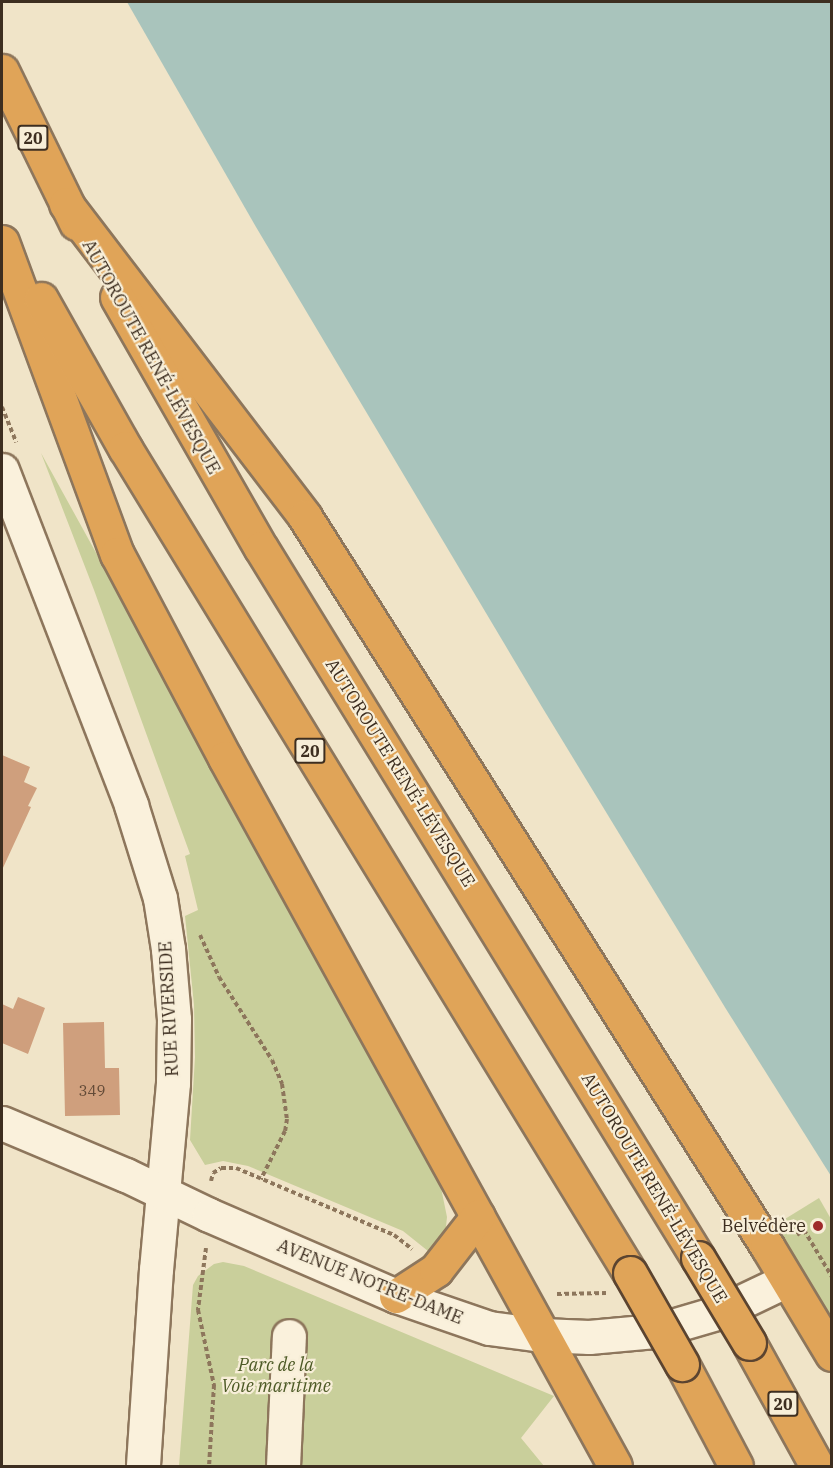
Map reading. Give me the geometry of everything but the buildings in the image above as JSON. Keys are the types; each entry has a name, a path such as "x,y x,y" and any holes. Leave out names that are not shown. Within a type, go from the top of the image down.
{"highway":[{"name":"AUTOROUTE RENÉ-LÉVESQUE","path":"2,71 66,204 218,476 698,1258 817,1467"},
{"path":"66,204 305,517 787,1280 831,1354"},
{"name":"20","path":"2,223 45,307 125,448 630,1273 682,1364 736,1467"},
{"path":"2,242 117,554 231,768 615,1467"},
{"path":"396,1296 436,1270 448,1258 478,1216"}],"street":[{"name":"RUE RIVERSIDE","path":"2,470 131,805 160,898 171,971 174,1046 171,1124 156,1269 143,1467"},
{"name":"AVENUE NOTRE-DAME","path":"2,1123 126,1175 396,1296 472,1324 542,1335 612,1336 655,1331 720,1312 787,1280"},
{"path":"283,1467 289,1336"}],"path":[{"name":"RUE RIVERSIDE","path":"198,929 219,977 272,1060 282,1084 287,1119 285,1131 261,1179"},
{"path":"213,1173 221,1168 236,1168 394,1235 412,1250"},
{"path":"788,1240 804,1230 831,1277"},
{"path":"204,1272 198,1310 214,1385 209,1467"}],"green space":[{"path":"41,453 438,1173 447,1217 445,1236 428,1251 403,1231 248,1166 223,1161 205,1165 190,1140 195,1057 194,1005 185,916 198,910 185,856 190,854 94,590"},
{"path":"819,1198 831,1219 831,1328 772,1227"},
{"name":"Parc de la Voie maritime","path":"223,1262 244,1266 554,1396 521,1438 544,1466 179,1466 193,1285 198,1276 214,1264"}],"water":[{"path":"127,2 831,2 831,1176 542,707 256,227"}],"place":[{"name":"Belvédère","path":"818,1226"}]}
